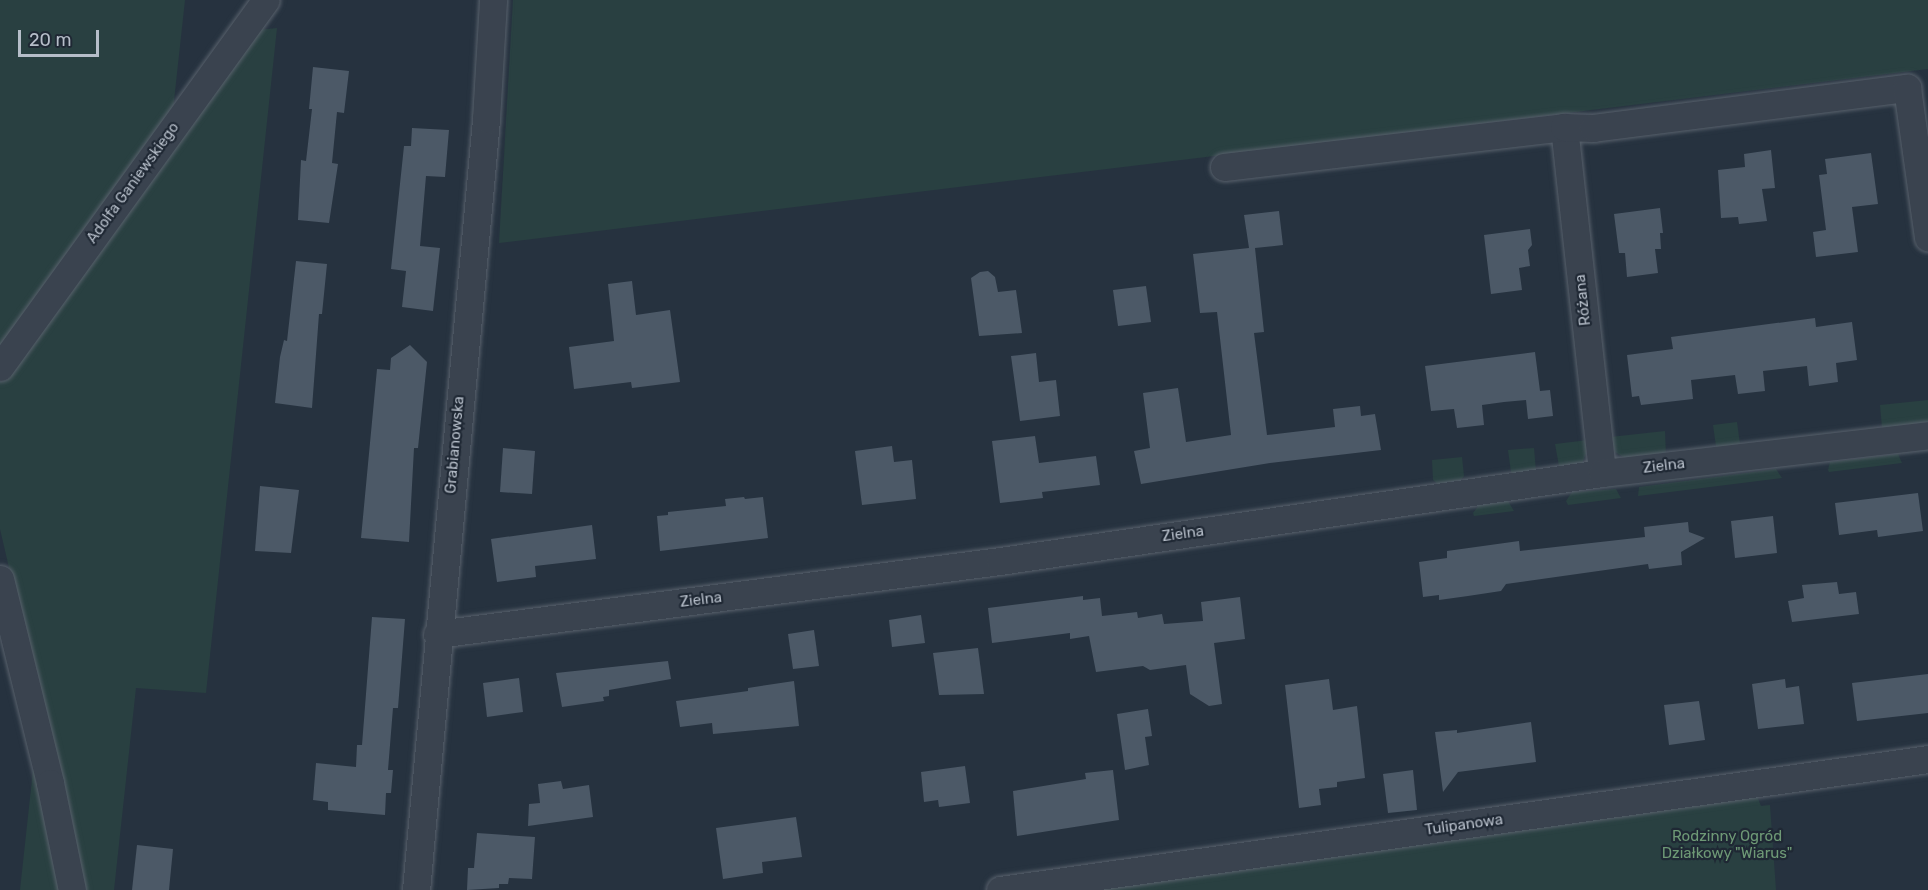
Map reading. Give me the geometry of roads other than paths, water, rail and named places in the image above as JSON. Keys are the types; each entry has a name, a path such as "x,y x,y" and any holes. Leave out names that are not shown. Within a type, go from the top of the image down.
{"street":[{"name":"Adolfa Ganiewskiego","path":"0,367 266,0"},
{"name":"Grabianowska","path":"416,890 437,634 486,119 493,0"},
{"path":"1224,167 1564,128 1593,128 1907,88 1928,238"},
{"name":"Różana","path":"1564,128 1602,473"},
{"name":"Zielna","path":"437,634 1000,561 1602,473 1928,435"},
{"path":"0,579 50,783 72,890"},
{"name":"Tulipanowa","path":"999,890 1928,759"}],"park label":[{"name":"Rodzinny Ogród Działkowy \"Wiarus\"","path":"1727,844"}]}
